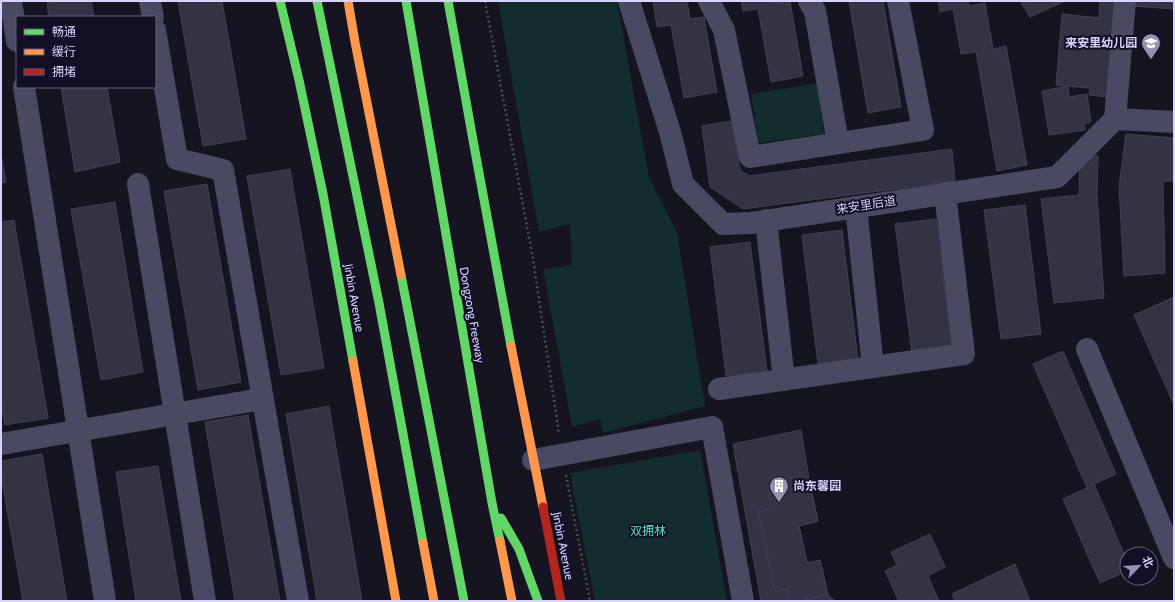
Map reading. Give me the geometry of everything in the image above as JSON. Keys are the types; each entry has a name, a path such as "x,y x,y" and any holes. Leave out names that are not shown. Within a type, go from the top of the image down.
{"main road":[{"name":"Jinbin Avenue","path":"280,1 299,80 323,194 396,601"},
{"path":"317,1 379,303 434,601"},
{"path":"348,1 464,601"},
{"path":"406,1 412,32"},
{"path":"410,1 412,32"},
{"name":"Jinbin Avenue","path":"448,1 499,284 561,601"},
{"name":"Dongzong Freeway","path":"412,32 492,503 512,601"},
{"path":"492,503 519,549 538,601"}],"street":[{"path":"11,1 16,34"},
{"path":"150,1 153,16"},
{"name":"来安里后道","path":"629,1 670,132 683,184 723,224 750,223 1057,177 1115,118"},
{"path":"708,1 724,30 750,157 923,130 898,1"},
{"path":"809,1 815,11 838,144"},
{"path":"1125,1 1115,118 1174,122"},
{"path":"156,36 176,159 223,170 298,601"},
{"path":"24,88 105,601"},
{"path":"138,184 205,601"},
{"path":"719,389 964,354 945,194"},
{"path":"856,207 872,367"},
{"path":"766,220 784,380"},
{"path":"1087,349 1174,558"},
{"path":"1,444 262,399"},
{"path":"534,460 712,428 743,601"}],"path":[{"path":"485,1 533,259 562,455 590,601"}],"green space":[{"path":"498,1 617,1 649,178 677,232 705,406 603,433 600,419 572,427 543,269 572,265 570,224 539,232"},
{"path":"818,83 824,134 758,143 751,94"},
{"name":"双拥林","path":"700,450 727,601 595,601 570,473"}],"building":[{"path":"62,1 91,1 94,16 49,16 47,3"},
{"path":"178,1 222,1 246,139 203,146"},
{"path":"653,1 687,1 690,19 704,17 717,92 684,98 671,25 657,27"},
{"path":"741,1 776,1 776,3 790,1 803,76 771,82 758,9 743,11"},
{"path":"849,1 883,1 901,107 868,113"},
{"path":"938,1 968,1 969,6 985,3 993,49 1006,46 1027,165 997,171 976,52 961,54 953,9 940,12"},
{"path":"1020,1 1065,1 1030,17"},
{"path":"1100,1 1117,1 1109,97 1089,95 1090,88 1056,85 1062,14 1099,18"},
{"path":"1132,1 1174,1 1174,9 1132,6"},
{"path":"1068,86 1069,97 1087,94 1091,122 1084,124 1085,130 1049,135 1042,91"},
{"path":"61,88 107,88 120,162 75,172"},
{"path":"732,121 740,170 749,176 952,149 955,181 743,209 710,187 702,126"},
{"path":"1126,134 1174,138 1174,181 1163,181 1165,273 1124,276 1119,187"},
{"path":"1,154 6,182 1,183"},
{"path":"1080,155 1098,156 1097,194 1104,298 1054,303 1041,199 1079,195"},
{"path":"290,169 324,368 281,375 247,176"},
{"path":"207,184 241,382 198,390 164,191"},
{"path":"115,202 143,372 101,380 71,209"},
{"path":"1025,205 1041,334 1001,339 984,210"},
{"path":"936,219 952,348 912,353 895,224"},
{"path":"14,220 48,418 5,425 1,404 1,222"},
{"path":"842,230 858,359 818,364 802,235"},
{"path":"750,242 767,371 726,376 710,247"},
{"path":"1174,297 1174,405 1134,315"},
{"path":"1063,351 1116,474 1094,484 1121,546 1119,546 1119,575 1100,583 1063,499 1087,488 1033,364"},
{"path":"329,406 362,601 317,601 286,414"},
{"path":"248,415 280,601 235,601 205,422"},
{"name":"尚东馨园","path":"801,430 810,485 818,521 799,526 807,563 820,560 828,595 835,601 761,601 733,444"},
{"path":"42,454 67,601 23,601 1,475 1,461"},
{"path":"158,466 181,601 136,601 116,472"},
{"path":"810,485 818,521 799,526 807,563 820,560 828,595 801,601 790,601 787,589 775,591 758,512 772,509 768,494"},
{"path":"930,534 945,567 928,576 939,601 899,601 885,571 897,565 891,552"},
{"path":"1015,564 1030,601 955,601 952,594"}],"traffic: fast":[{"path":"280,1 299,80 323,194 353,361"},
{"path":"317,1 379,303 423,543"},
{"path":"406,1 492,503 500,541"},
{"path":"448,1 511,346"},
{"path":"401,275 464,601"},
{"path":"501,518 519,549 538,601"}],"traffic: slow":[{"path":"348,1 401,275"},
{"path":"511,346 543,507"},
{"path":"353,361 396,601"},
{"path":"500,541 512,601"},
{"path":"423,543 434,601"}],"traffic: jam":[{"path":"543,507 561,601"}],"place":[{"name":"来安里幼儿园","path":"1151,60"},
{"name":"尚东馨园","path":"779,503"}]}
